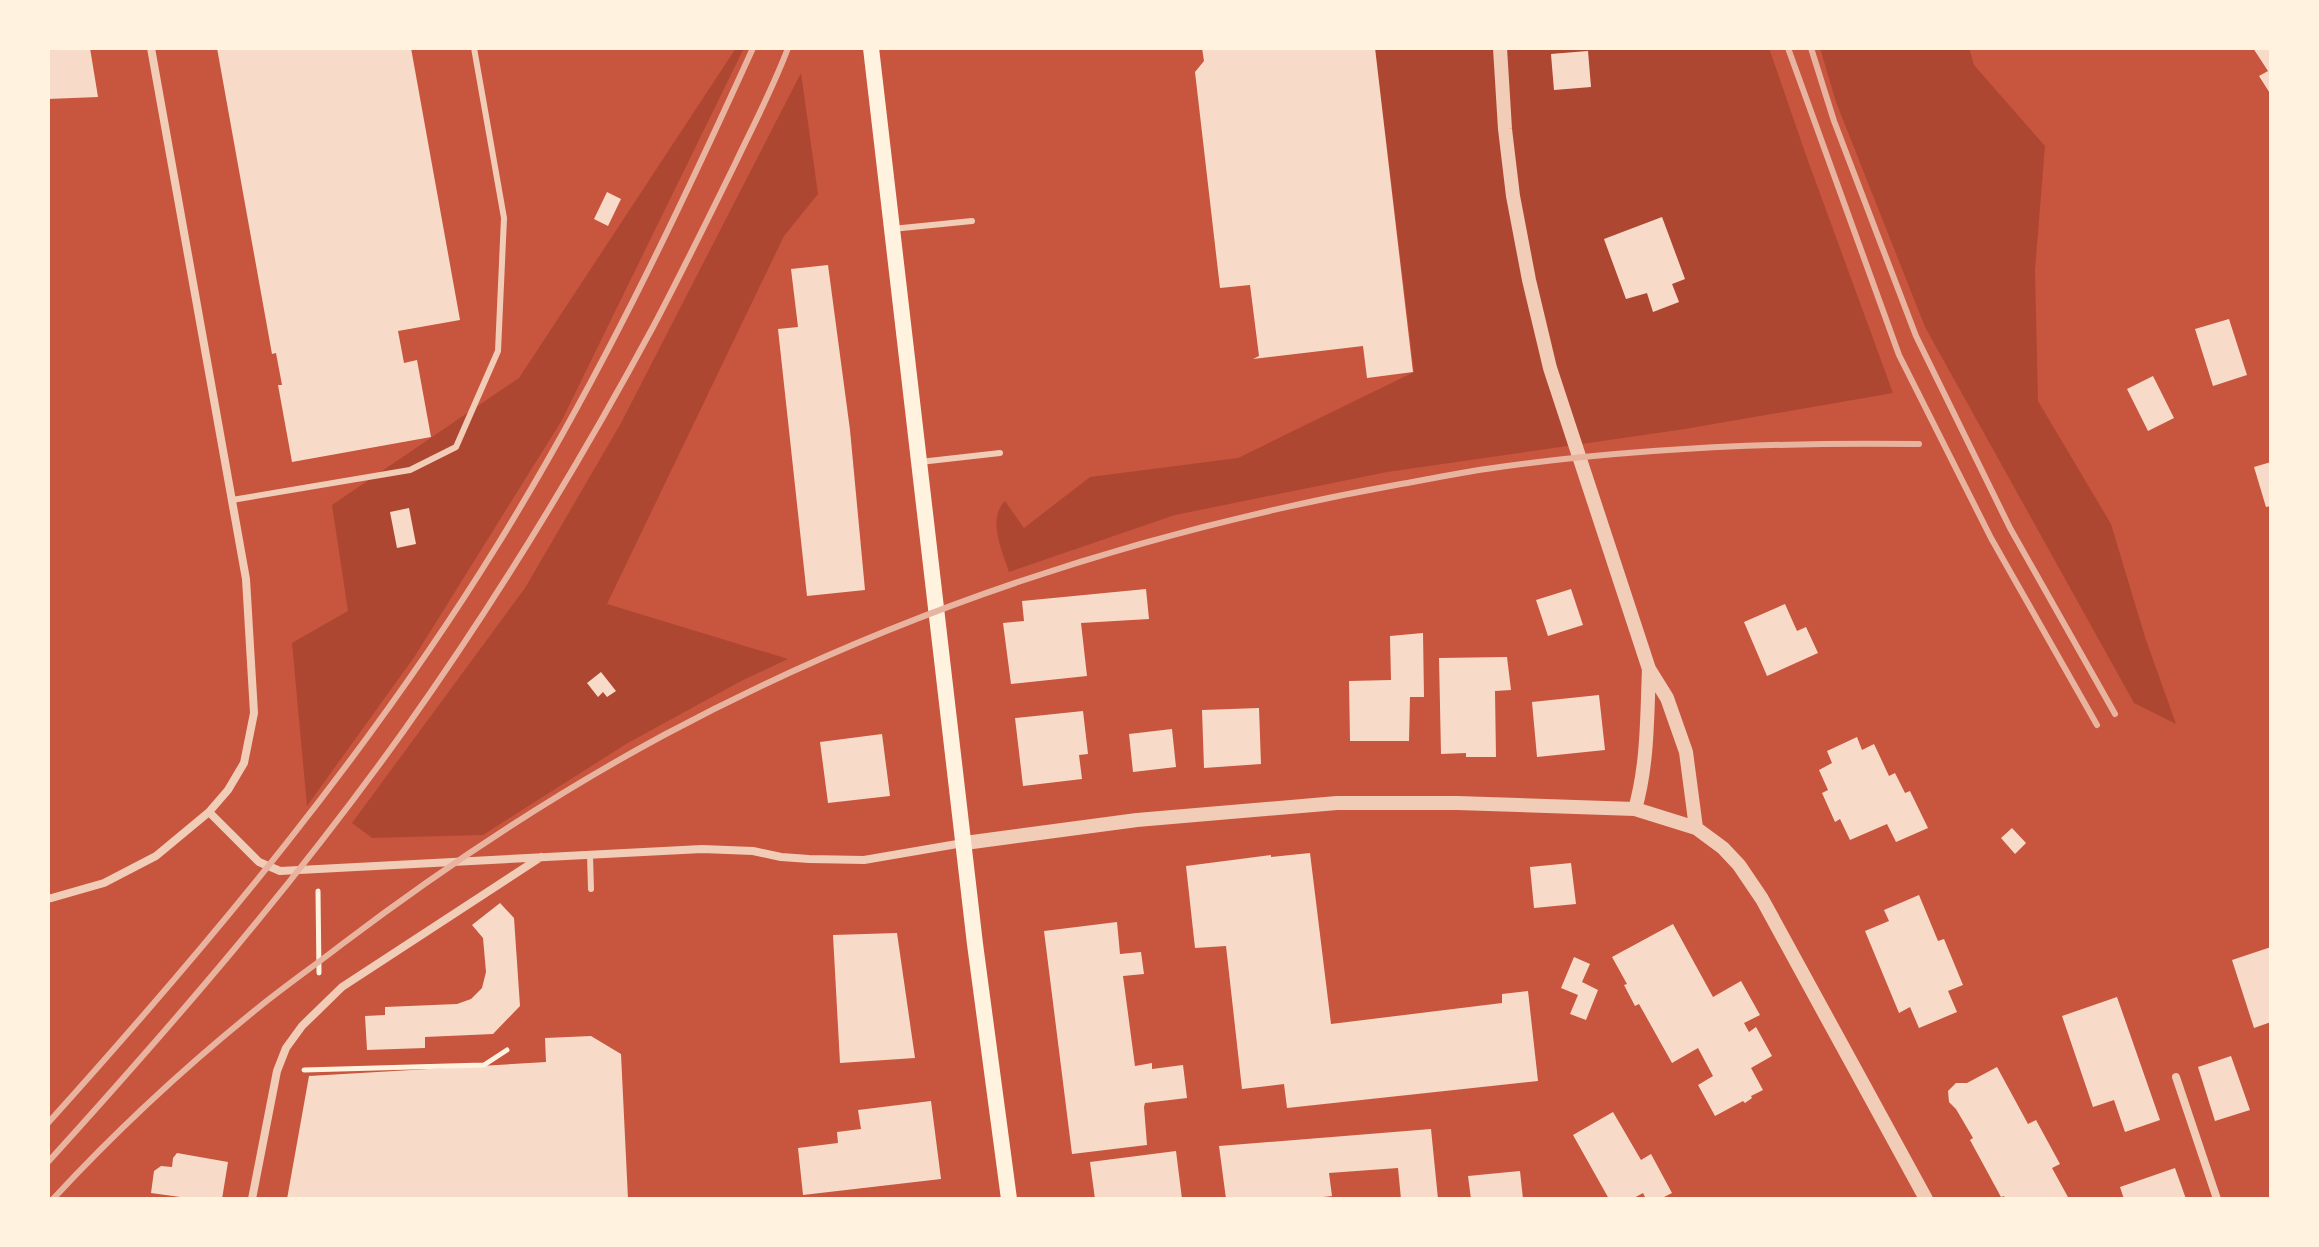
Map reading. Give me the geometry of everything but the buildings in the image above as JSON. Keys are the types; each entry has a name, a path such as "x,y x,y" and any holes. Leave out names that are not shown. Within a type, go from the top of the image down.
{"main road":[{"path":"871,48 975,944 1009,1199"}],"street":[{"path":"48,899 104,883 156,856 209,812 228,790 244,763 254,713 246,579 151,48"},
{"path":"1500,48 1505,129 1518,224 1550,368 1649,669 1667,698 1686,752 1696,828"},
{"path":"1635,809 1646,746 1649,669"},
{"path":"209,812 259,862 280,871 702,849 753,851 809,859 864,860 1137,820 1337,803 1457,803 1635,809 1696,828 1723,848 1739,865 1762,899 1926,1199"},
{"path":"252,1199 277,1071 286,1048 302,1026 342,987 542,856"},
{"path":"2176,1077 2217,1199"}],"lane":[{"path":"232,500 410,470 456,447 498,351 504,218 474,48"},
{"path":"892,229 972,221"},
{"path":"920,462 1000,453"},
{"path":"590,855 591,889"}],"path":[{"path":"318,870 321,1006"},
{"path":"277,1071 484,1065 507,1050"}],"shaded area":[{"path":"736,48 744,48 562,420 415,656 307,806 292,643 348,611 332,505 519,378"},
{"path":"1375,48 1769,48 1893,393 1685,429 1387,472 1175,515 1009,572 997,526 997,517 1005,501 1024,528 1090,477 1238,458 1414,372","holes":["1587,51 1591,86 1554,90 1551,54","1662,217 1685,279 1672,284 1679,302 1654,311 1647,293 1626,298 1604,240"]},
{"path":"1820,48 1969,48 1974,65 2045,146 2035,270 2038,401 2111,524 2145,637 2176,724 2134,703 1925,327 1836,102"},
{"path":"801,73 818,194 784,236 607,604 788,659 626,744 483,835 372,838 352,823 525,588 621,423"}],"railway":[{"path":"48,1123 169,985 286,844 396,697 448,621 534,484 601,362 664,238 753,48"},
{"path":"48,1162 188,1004 277,897 364,786 472,632 566,482 653,327 735,164 788,48"},
{"path":"1788,48 1899,355 1991,538 2097,725"},
{"path":"1811,48 1834,121 1916,336 2010,528 2115,714"},
{"path":"53,1199 101,1149 204,1053 258,1008 459,860 580,783 664,735 840,650 931,614 1116,551 1210,525 1401,484 1470,471 1599,456 1812,444 1919,444"}]}
